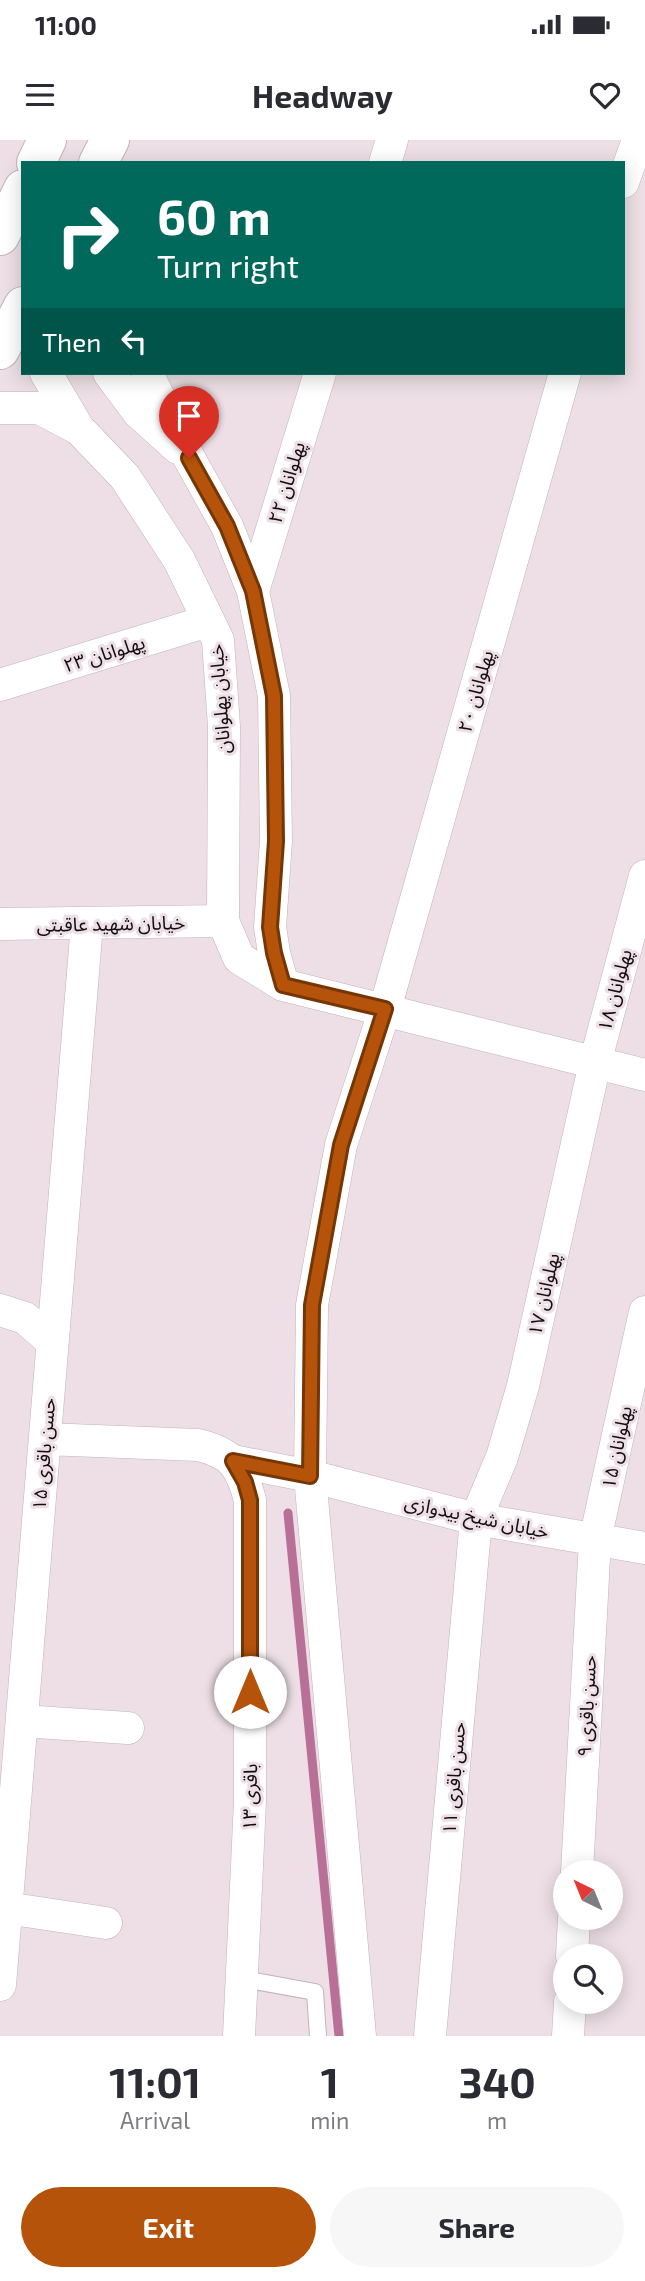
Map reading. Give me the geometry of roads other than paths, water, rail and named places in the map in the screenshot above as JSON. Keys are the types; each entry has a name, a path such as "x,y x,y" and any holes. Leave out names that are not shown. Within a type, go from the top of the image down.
{"street":[{"path":"37,161 47,140"},
{"path":"99,161 110,140"},
{"path":"386,161 392,140"},
{"path":"625,176 638,140"},
{"path":"0,236 21,193"},
{"path":"0,350 21,310"},
{"path":"47,375 79,429"},
{"path":"110,375 138,412 189,458"},
{"path":"148,375 189,458 227,526 253,591 274,696 276,841 270,927 283,985"},
{"name":"پهلوانان ۲۲","path":"253,591 319,375"},
{"name":"پهلوانان ۲۰","path":"310,1476 312,1305 341,1145 385,1009 564,375"},
{"name":"خیابان پهلوانان","path":"0,408 39,408 79,429 125,477 179,561 218,640 224,727 223,922 239,958 283,985 645,1075"},
{"name":"پهلوانان ۲۳","path":"0,685 208,621"},
{"name":"پهلوانان ۱۸","path":"595,1063 645,876"},
{"name":"خیابان شهید عاقبتی","path":"0,924 223,922"},
{"name":"حسن باقری ۱۵","path":"0,1985 87,924"},
{"name":"پهلوانان ۱۷","path":"476,1519 502,1457 523,1386 595,1063"},
{"path":"0,1310 24,1318 52,1342"},
{"name":"پهلوانان ۱۵","path":"595,1540 645,1312"},
{"path":"45,1439 198,1445 216,1449 233,1461"},
{"name":"خیابان شیخ بیدوازی","path":"233,1461 310,1476 476,1519 645,1548"},
{"name":"باقری ۱۳","path":"233,1461 245,1482 250,1500 250,1801 239,2036"},
{"path":"310,1476 360,2036"},
{"name":"حسن باقری ۱۱","path":"430,2036 476,1519"},
{"name":"حسن باقری ۹","path":"578,1860 595,1540"},
{"path":"22,1721 128,1728"},
{"path":"6,1908 106,1923"},
{"path":"568,2036 569,2014"}],"lane":[{"path":"243,1979 314,1992 318,2036"}],"waterway":[{"path":"288,1513 339,2036"}]}
